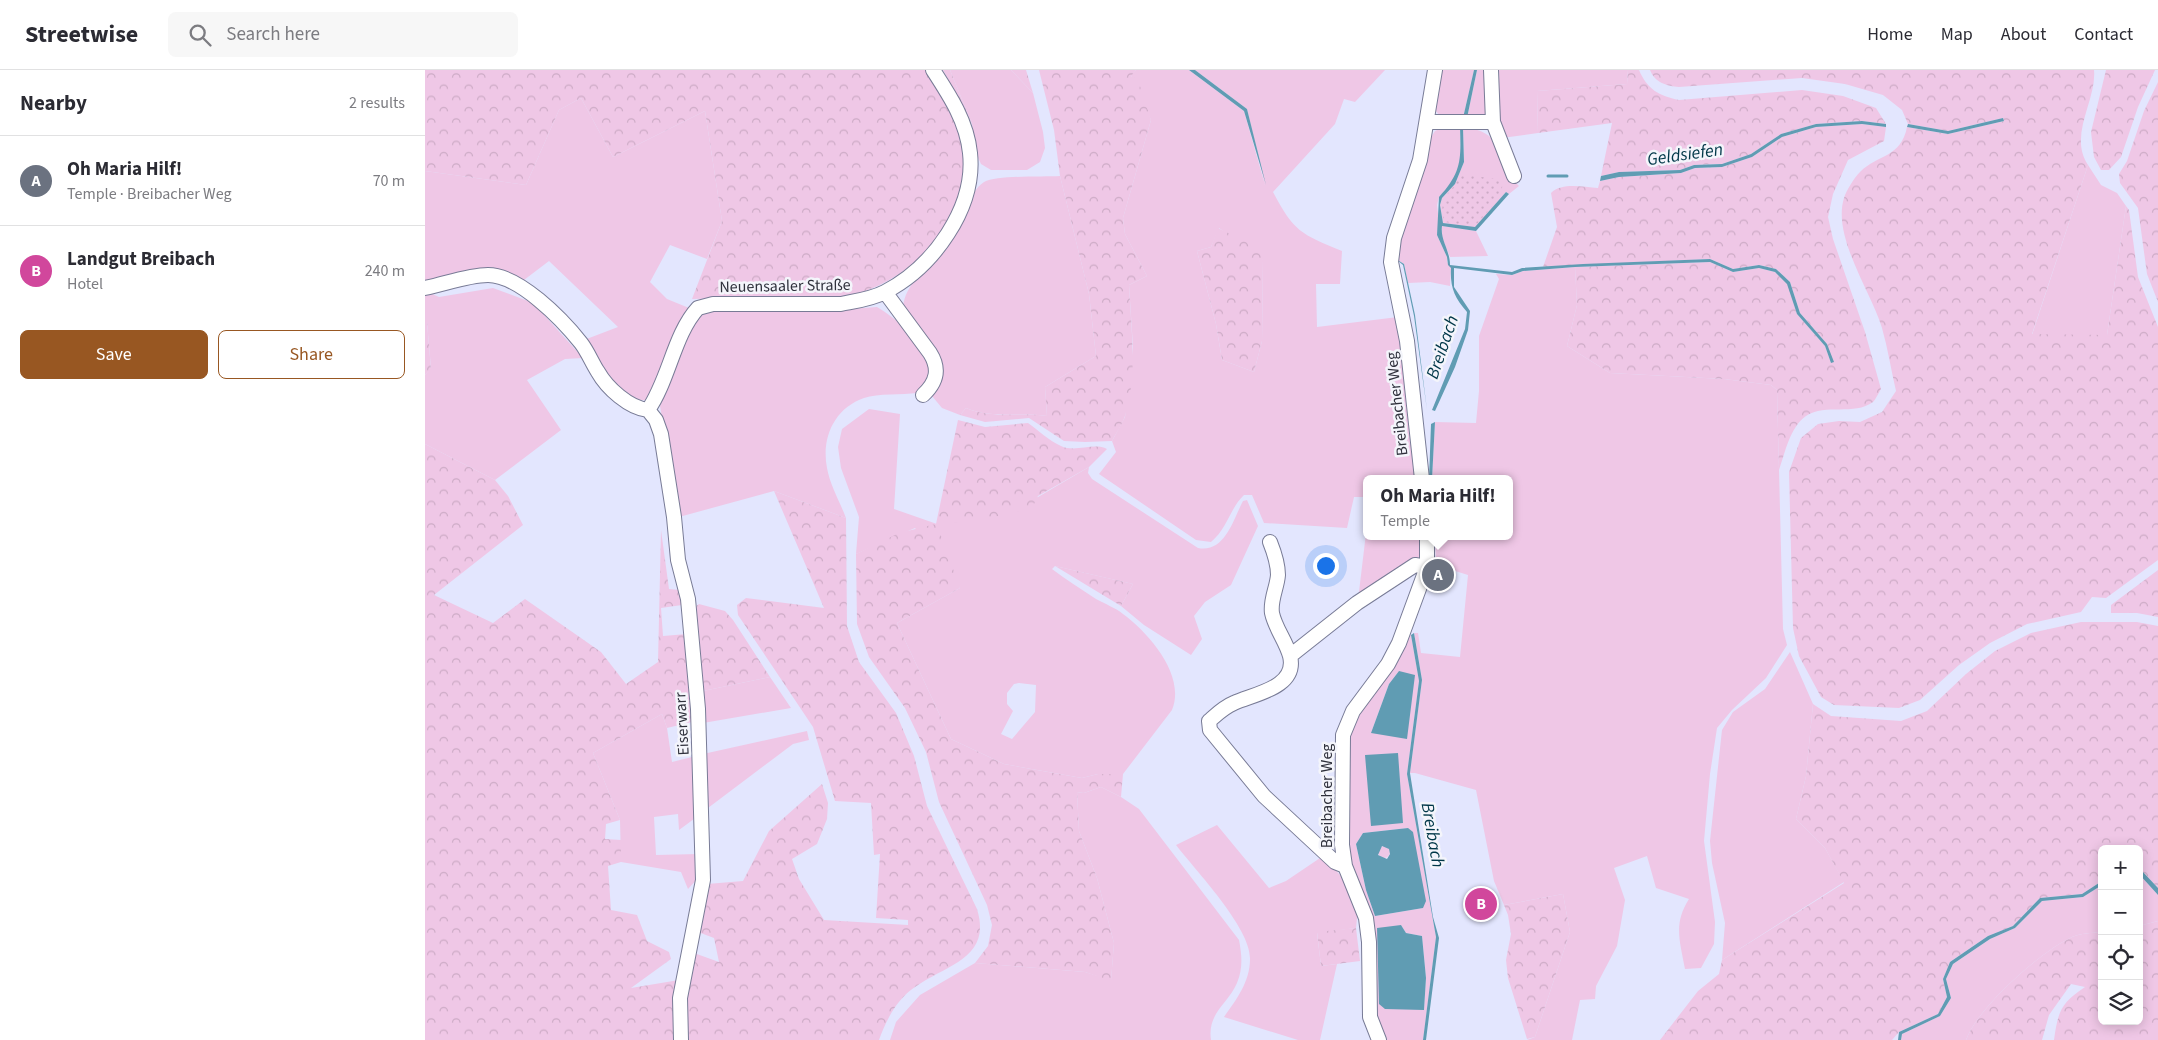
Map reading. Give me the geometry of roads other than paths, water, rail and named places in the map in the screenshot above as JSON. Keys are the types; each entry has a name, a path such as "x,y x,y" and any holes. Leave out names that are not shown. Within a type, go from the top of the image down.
{"street":[{"name":"Neuensaaler Straße","path":"648,410 658,395 692,315 702,306 713,304 841,304 859,301 885,292 919,268 939,245 961,207 970,176 970,152 966,133 956,107 933,70"},
{"name":"Breibacher Weg","path":"1422,475 1407,341 1391,262 1394,238 1420,160 1428,122 1435,70"},
{"path":"1491,70 1493,122 1514,176"},
{"path":"1428,122 1493,122"},
{"path":"425,288 489,275 505,278 519,285 532,294 581,343 606,383 633,406 648,410"},
{"path":"885,292 936,364 936,377 930,389 923,395"},
{"name":"Eiserwarr","path":"648,410 656,420 661,434 674,517 678,560 689,599 698,709 703,880 680,998 681,1040"},
{"name":"Breibacher Weg","path":"1379,1040 1370,1017 1369,942 1365,918 1345,866 1340,815 1343,735 1353,711 1388,664 1399,643 1427,567 1427,540"},
{"path":"1270,542 1276,558 1278,575 1272,605 1273,614 1290,656 1357,603 1415,565 1427,567"},
{"name":"Breibacher Weg","path":"1290,656 1288,672 1279,684 1231,703 1209,721 1210,730 1279,811 1335,862 1345,866"}],"water":[{"path":"1189,70 1195,70 1247,109 1266,185 1244,111"},
{"path":"1474,70 1477,70 1467,118 1463,118"},
{"path":"2003,118 2004,121 1948,134 1907,127 1908,124 1948,131"},
{"path":"1862,121 1886,124 1886,127 1862,124 1816,127 1782,137 1752,157 1722,167 1695,168 1681,173 1619,177 1600,181 1601,176 1619,172 1680,170 1694,165 1722,164 1751,154 1781,134 1816,124"},
{"path":"1460,127 1463,128 1464,162 1455,184 1442,198 1440,205 1443,223 1475,227 1506,192 1509,194 1476,231 1442,226 1442,236 1450,265 1512,272 1522,268 1710,259 1733,269 1759,265 1776,269 1790,282 1800,313 1827,344 1834,362 1831,363 1825,346 1797,314 1787,284 1775,272 1759,268 1733,272 1710,262 1575,267 1523,271 1512,275 1454,268 1454,287 1470,311 1468,330 1455,367 1435,411 1432,410 1465,329 1467,312 1454,292 1451,281 1451,268 1448,265 1447,257 1437,235 1439,197 1452,180 1459,165"},
{"path":"1396,259 1404,264 1415,315 1427,410 1414,316 1403,265"},
{"path":"1435,422 1432,475 1429,475 1431,424"},
{"path":"1414,633 1422,680 1410,773 1433,917 1439,938 1426,1040 1423,1040 1436,937 1407,774 1419,681 1411,635"},
{"path":"1399,671 1415,675 1407,739 1371,733 1389,684"},
{"path":"1398,753 1403,823 1371,826 1365,755"},
{"path":"1408,828 1413,832 1426,901 1423,908 1375,916 1366,890 1356,844 1363,833","holes":["1382,846 1389,849 1390,854 1387,859 1378,855"]},
{"path":"2143,872 2158,888 2158,895 2143,878"},
{"path":"2098,884 2098,888 2083,897 2042,901 2015,928 1990,939 1953,964 1946,979 1951,998 1940,1016 1902,1034 1901,1040 1898,1040 1899,1032 1938,1014 1947,997 1943,979 1950,962 1988,936 2013,926 2040,898 2082,894"},
{"path":"1401,925 1406,933 1422,936 1426,978 1424,1010 1385,1009 1379,1004 1377,928"}],"waterway":[{"name":"Geldsiefen","path":"1548,176 1567,176"}],"place":[{"name":"Oh Maria Hilf!","path":"1438,575"},
{"name":"Landgut Breibach","path":"1481,904"}],"water label":[{"name":"Breibach","path":"1442,347"},
{"name":"Breibach","path":"1433,835"}]}
